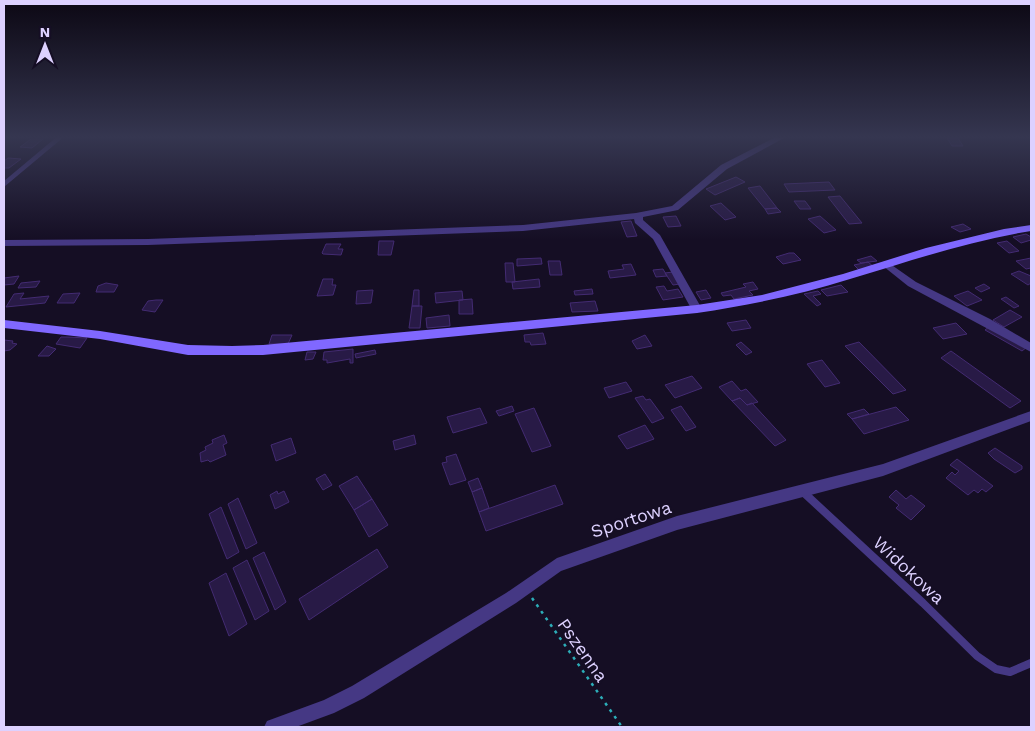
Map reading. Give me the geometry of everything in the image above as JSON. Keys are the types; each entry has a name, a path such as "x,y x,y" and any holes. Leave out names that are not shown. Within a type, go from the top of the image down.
{"street":[{"path":"4,243 148,242 522,228 639,215 675,208 718,172"},
{"path":"639,215 638,221 657,237 697,309"},
{"path":"4,324 100,335 188,350 263,350 697,309 762,299 846,277 926,251 1004,232 1031,228"},
{"path":"886,264 912,284 986,322 1031,348"},
{"name":"Sportowa","path":"273,727 328,707 358,692 524,588 557,565 677,523 883,470 1031,416"}],"lane":[{"path":"4,184 18,172"},
{"name":"Widokowa","path":"802,492 923,603 976,656 996,669 1010,672 1031,663"}],"path":[{"name":"Pszenna","path":"524,588 622,727"}],"building":[{"path":"736,177 745,182 715,195 706,189"},
{"path":"829,182 835,190 789,192 784,184"},
{"path":"760,186 777,208 765,209 748,188"},
{"path":"840,196 862,223 849,224 828,197"},
{"path":"794,201 805,201 811,209 800,209"},
{"path":"721,203 736,217 725,220 710,206"},
{"path":"777,208 781,212 768,214 765,209"},
{"path":"676,216 681,226 668,227 663,217"},
{"path":"820,216 836,230 824,233 808,219"},
{"path":"631,221 637,236 627,237 621,222"},
{"path":"963,224 971,229 960,232 951,227"},
{"path":"1026,234 1031,237 1031,240 1021,243 1013,237"},
{"path":"379,241 394,241 391,255 378,255"},
{"path":"1007,241 1019,251 1009,253 997,243"},
{"path":"326,244 341,244 338,249 343,249 341,255 323,254"},
{"path":"794,253 801,260 783,264 776,257"},
{"path":"871,256 877,261 861,263 857,260"},
{"path":"541,258 542,264 517,266 517,259"},
{"path":"1031,258 1031,268 1026,269 1016,261"},
{"path":"548,261 560,261 562,275 550,275"},
{"path":"868,262 874,267 860,271 854,265"},
{"path":"505,263 513,263 515,282 506,282"},
{"path":"631,264 636,275 610,278 608,271 624,269 622,265"},
{"path":"663,269 667,276 656,277 653,270"},
{"path":"1019,271 1031,276 1031,283 1028,285 1011,274"},
{"path":"673,272 680,284 673,285 665,273"},
{"path":"19,276 14,284 4,285 4,278"},
{"path":"323,279 333,279 332,285 336,285 333,295 317,296"},
{"path":"539,279 540,287 513,289 512,282"},
{"path":"40,281 36,287 18,288 21,283"},
{"path":"753,282 758,289 749,291 753,295 734,299 731,295 723,296 721,293 746,287 743,284"},
{"path":"106,283 118,285 114,292 96,292 98,286"},
{"path":"984,284 990,288 981,292 975,288"},
{"path":"841,285 848,292 827,296 821,290"},
{"path":"664,286 667,291 678,289 683,297 663,300 656,287"},
{"path":"592,289 593,294 575,295 574,291"},
{"path":"373,290 371,303 356,304 357,291"},
{"path":"414,290 419,290 419,306 412,306"},
{"path":"706,290 711,298 701,300 696,292"},
{"path":"462,291 463,300 436,303 435,293"},
{"path":"818,291 821,294 813,296 821,304 817,306 804,294"},
{"path":"968,291 982,300 967,306 954,296"},
{"path":"24,293 20,299 49,296 45,303 6,307 14,294"},
{"path":"80,293 74,303 57,303 63,294"},
{"path":"1006,297 1019,306 1014,308 1001,299"},
{"path":"472,299 473,314 459,314 459,300"},
{"path":"163,300 155,312 142,310 148,301"},
{"path":"595,301 598,311 572,312 570,303"},
{"path":"412,306 422,306 420,328 409,328"},
{"path":"1010,310 1022,317 1004,327 993,320"},
{"path":"449,315 450,326 427,328 426,318"},
{"path":"746,320 751,328 732,331 727,323"},
{"path":"956,323 967,334 943,339 933,328"},
{"path":"990,326 1027,347 1022,351 985,330"},
{"path":"543,333 546,344 531,345 530,342 525,342 524,335"},
{"path":"272,335 292,335 288,344 269,344"},
{"path":"645,335 652,346 637,349 632,341"},
{"path":"61,337 87,338 80,348 56,344"},
{"path":"4,340 13,341 12,343 17,344 10,350 4,351"},
{"path":"741,342 752,352 746,355 736,345"},
{"path":"859,342 906,390 893,394 845,346"},
{"path":"47,346 56,349 49,356 38,356"},
{"path":"353,349 353,363 350,363 350,359 327,363 327,360 323,360 324,352"},
{"path":"375,350 376,354 356,358 355,354"},
{"path":"951,351 1021,401 1010,408 941,358"},
{"path":"307,352 316,352 313,359 305,360"},
{"path":"822,360 840,383 825,387 807,364"},
{"path":"692,376 702,388 675,398 665,385"},
{"path":"732,381 741,391 746,389 758,402 747,405 740,398 732,401 719,387"},
{"path":"626,382 632,391 609,398 604,388"},
{"path":"643,396 646,400 650,399 664,418 652,423 635,398"},
{"path":"740,398 747,405 752,403 786,440 775,446 732,401"},
{"path":"512,406 514,411 499,416 496,411"},
{"path":"681,406 696,427 686,431 671,410"},
{"path":"896,407 909,420 864,434 852,419"},
{"path":"480,408 487,423 453,433 447,417"},
{"path":"534,408 551,446 532,452 515,414"},
{"path":"864,409 869,414 852,419 847,414"},
{"path":"645,425 654,439 627,449 618,436"},
{"path":"224,435 227,443 223,445 226,455 210,462 208,460 201,462 200,453 206,450 205,447 213,443 212,440"},
{"path":"414,435 416,444 395,450 393,441"},
{"path":"291,438 296,453 276,461 271,445"},
{"path":"995,448 1022,466 1022,469 1015,473 994,459 988,453"},
{"path":"456,454 466,480 450,485 442,463 447,462 446,457"},
{"path":"957,459 993,486 986,492 982,489 978,493 974,490 968,495 946,478 952,472 955,475 959,471 950,465"},
{"path":"325,474 332,485 323,490 316,479"},
{"path":"357,476 372,499 354,510 339,486"},
{"path":"478,478 482,488 472,492 468,482"},
{"path":"555,485 563,504 486,531 479,512"},
{"path":"482,488 489,508 479,512 472,492"},
{"path":"896,490 906,499 911,495 925,506 911,520 896,508 899,505 889,497"},
{"path":"277,491 278,494 284,491 289,502 275,509 270,495"},
{"path":"238,498 257,543 246,549 228,504"},
{"path":"372,499 388,525 369,537 354,510"},
{"path":"221,507 239,552 227,559 209,514"},
{"path":"377,549 388,567 309,620 299,599"},
{"path":"264,552 286,602 275,610 253,558"},
{"path":"247,560 269,611 255,620 233,568"},
{"path":"226,573 247,624 229,636 209,583"}]}
